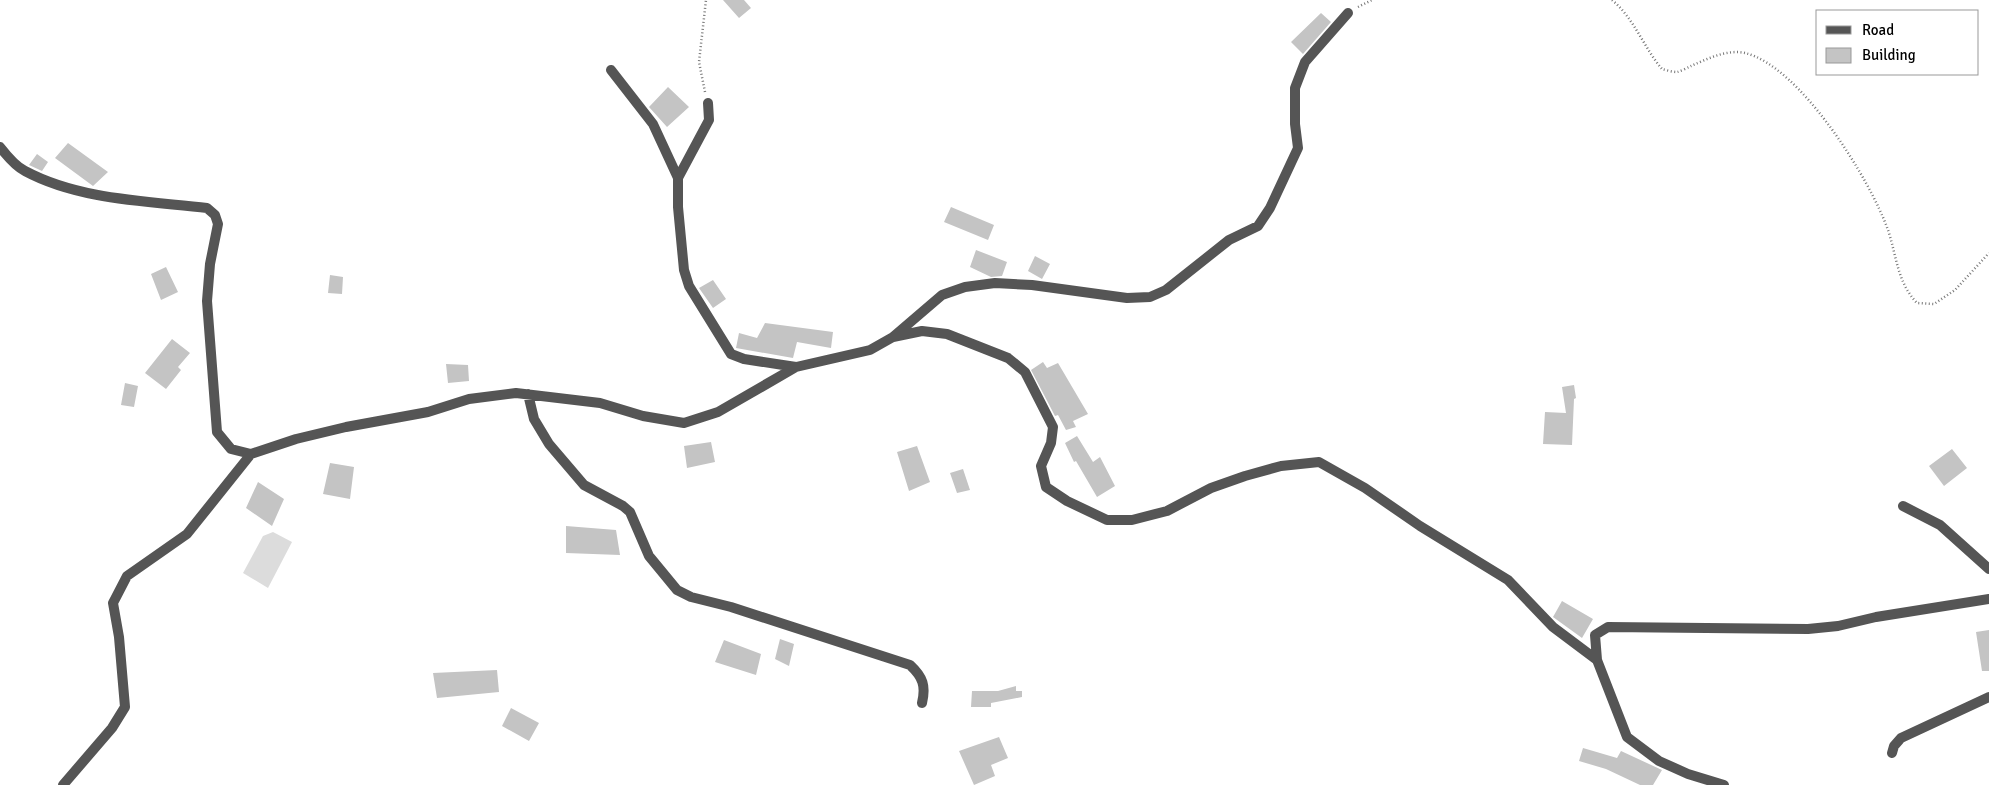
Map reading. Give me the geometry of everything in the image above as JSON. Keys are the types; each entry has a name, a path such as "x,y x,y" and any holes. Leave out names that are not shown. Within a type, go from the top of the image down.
{"street":[{"path":"63,785 112,728 125,707 119,637 113,603 127,576 186,534 251,454 296,439 346,427 428,412 469,399 516,393 600,403 643,416 684,424 718,412 796,367 863,352 893,337 942,295 965,287 995,283 1032,285 1127,298 1150,297 1166,290 1228,240 1258,226 1270,208 1298,148 1295,124 1295,88 1305,62 1348,13"},
{"path":"611,70 653,124 678,178 678,207 684,270 689,286 726,347 731,354 744,359 796,367"},
{"path":"678,178 709,120 708,103"},
{"path":"0,147 24,170 52,182 90,193 206,208 215,215 218,224 210,264 207,300 218,432 231,449 251,454"},
{"path":"893,337 922,331 947,334 1008,358 1024,372 1053,427 1051,443 1041,466 1046,487 1067,501 1107,520 1132,520 1168,511 1211,488 1245,476 1281,466 1319,462 1365,488 1420,526 1508,580 1553,627 1598,660"},
{"path":"528,394 534,419 549,444 584,485 623,506 630,512 649,556 678,590 691,598 731,607 910,665 920,674 924,686 922,703"},
{"path":"1903,506 1940,525 1989,569"},
{"path":"1724,785 1688,774 1658,761 1627,737 1598,660 1595,635 1608,627 1808,629 1838,626 1876,617 1989,599"},
{"path":"1892,754 1894,746 1900,738 1989,697"}],"path":[{"path":"706,0 700,62 708,103"},
{"path":"1612,0 1627,16 1648,53 1662,69 1677,72 1706,59 1727,53 1745,53 1766,62 1793,82 1814,106 1834,134 1878,205 1888,230 1905,290 1917,303 1934,304 1955,290 1989,253"}],"shaded area":[{"path":"273,532 292,542 268,588 243,573 263,536"}],"building":[{"path":"723,0 744,0 751,8 739,18"},
{"path":"1321,13 1331,22 1303,54 1291,42"},
{"path":"668,87 689,107 667,127 649,107"},
{"path":"68,143 108,172 93,186 55,158"},
{"path":"37,154 48,162 42,171 29,165"},
{"path":"951,207 994,225 988,240 944,222"},
{"path":"976,250 1007,262 1002,276 991,277 970,267"},
{"path":"1035,256 1050,264 1042,279 1028,271"},
{"path":"166,267 178,292 161,300 151,274"},
{"path":"330,275 343,277 342,294 328,293"},
{"path":"713,280 726,299 713,308 699,288"},
{"path":"765,323 833,332 831,348 797,342 793,358 736,348 739,333 757,338"},
{"path":"172,339 190,353 178,367 181,370 166,389 145,373"},
{"path":"1043,362 1047,368 1058,363 1088,414 1073,421 1076,427 1066,430 1058,415 1055,416 1031,370"},
{"path":"446,364 468,365 469,381 448,383"},
{"path":"125,383 138,386 134,407 121,405"},
{"path":"1574,385 1576,398 1574,399 1572,445 1543,444 1545,412 1566,413 1562,387"},
{"path":"1077,436 1093,462 1100,457 1115,486 1097,497 1076,461 1074,462 1065,443"},
{"path":"711,442 715,462 687,468 684,446"},
{"path":"917,446 930,482 909,491 897,452"},
{"path":"1952,449 1967,468 1944,486 1929,466"},
{"path":"330,463 354,467 350,499 323,494"},
{"path":"963,469 970,490 957,493 950,473"},
{"path":"258,482 284,499 272,526 246,508"},
{"path":"566,526 616,530 620,555 566,553"},
{"path":"1562,601 1593,619 1582,638 1553,617"},
{"path":"1989,630 1989,671 1982,671 1976,632"},
{"path":"780,639 794,644 789,666 775,659"},
{"path":"724,640 761,654 756,675 715,662"},
{"path":"497,670 499,692 437,698 433,673"},
{"path":"1016,686 1016,691 1022,691 1022,697 991,703 991,707 971,707 972,691 998,691"},
{"path":"511,708 539,723 529,741 502,726"},
{"path":"999,737 1008,758 991,765 995,776 974,785 959,751"},
{"path":"1583,748 1617,758 1621,751 1662,770 1653,785 1640,785 1606,769 1579,761"}]}
